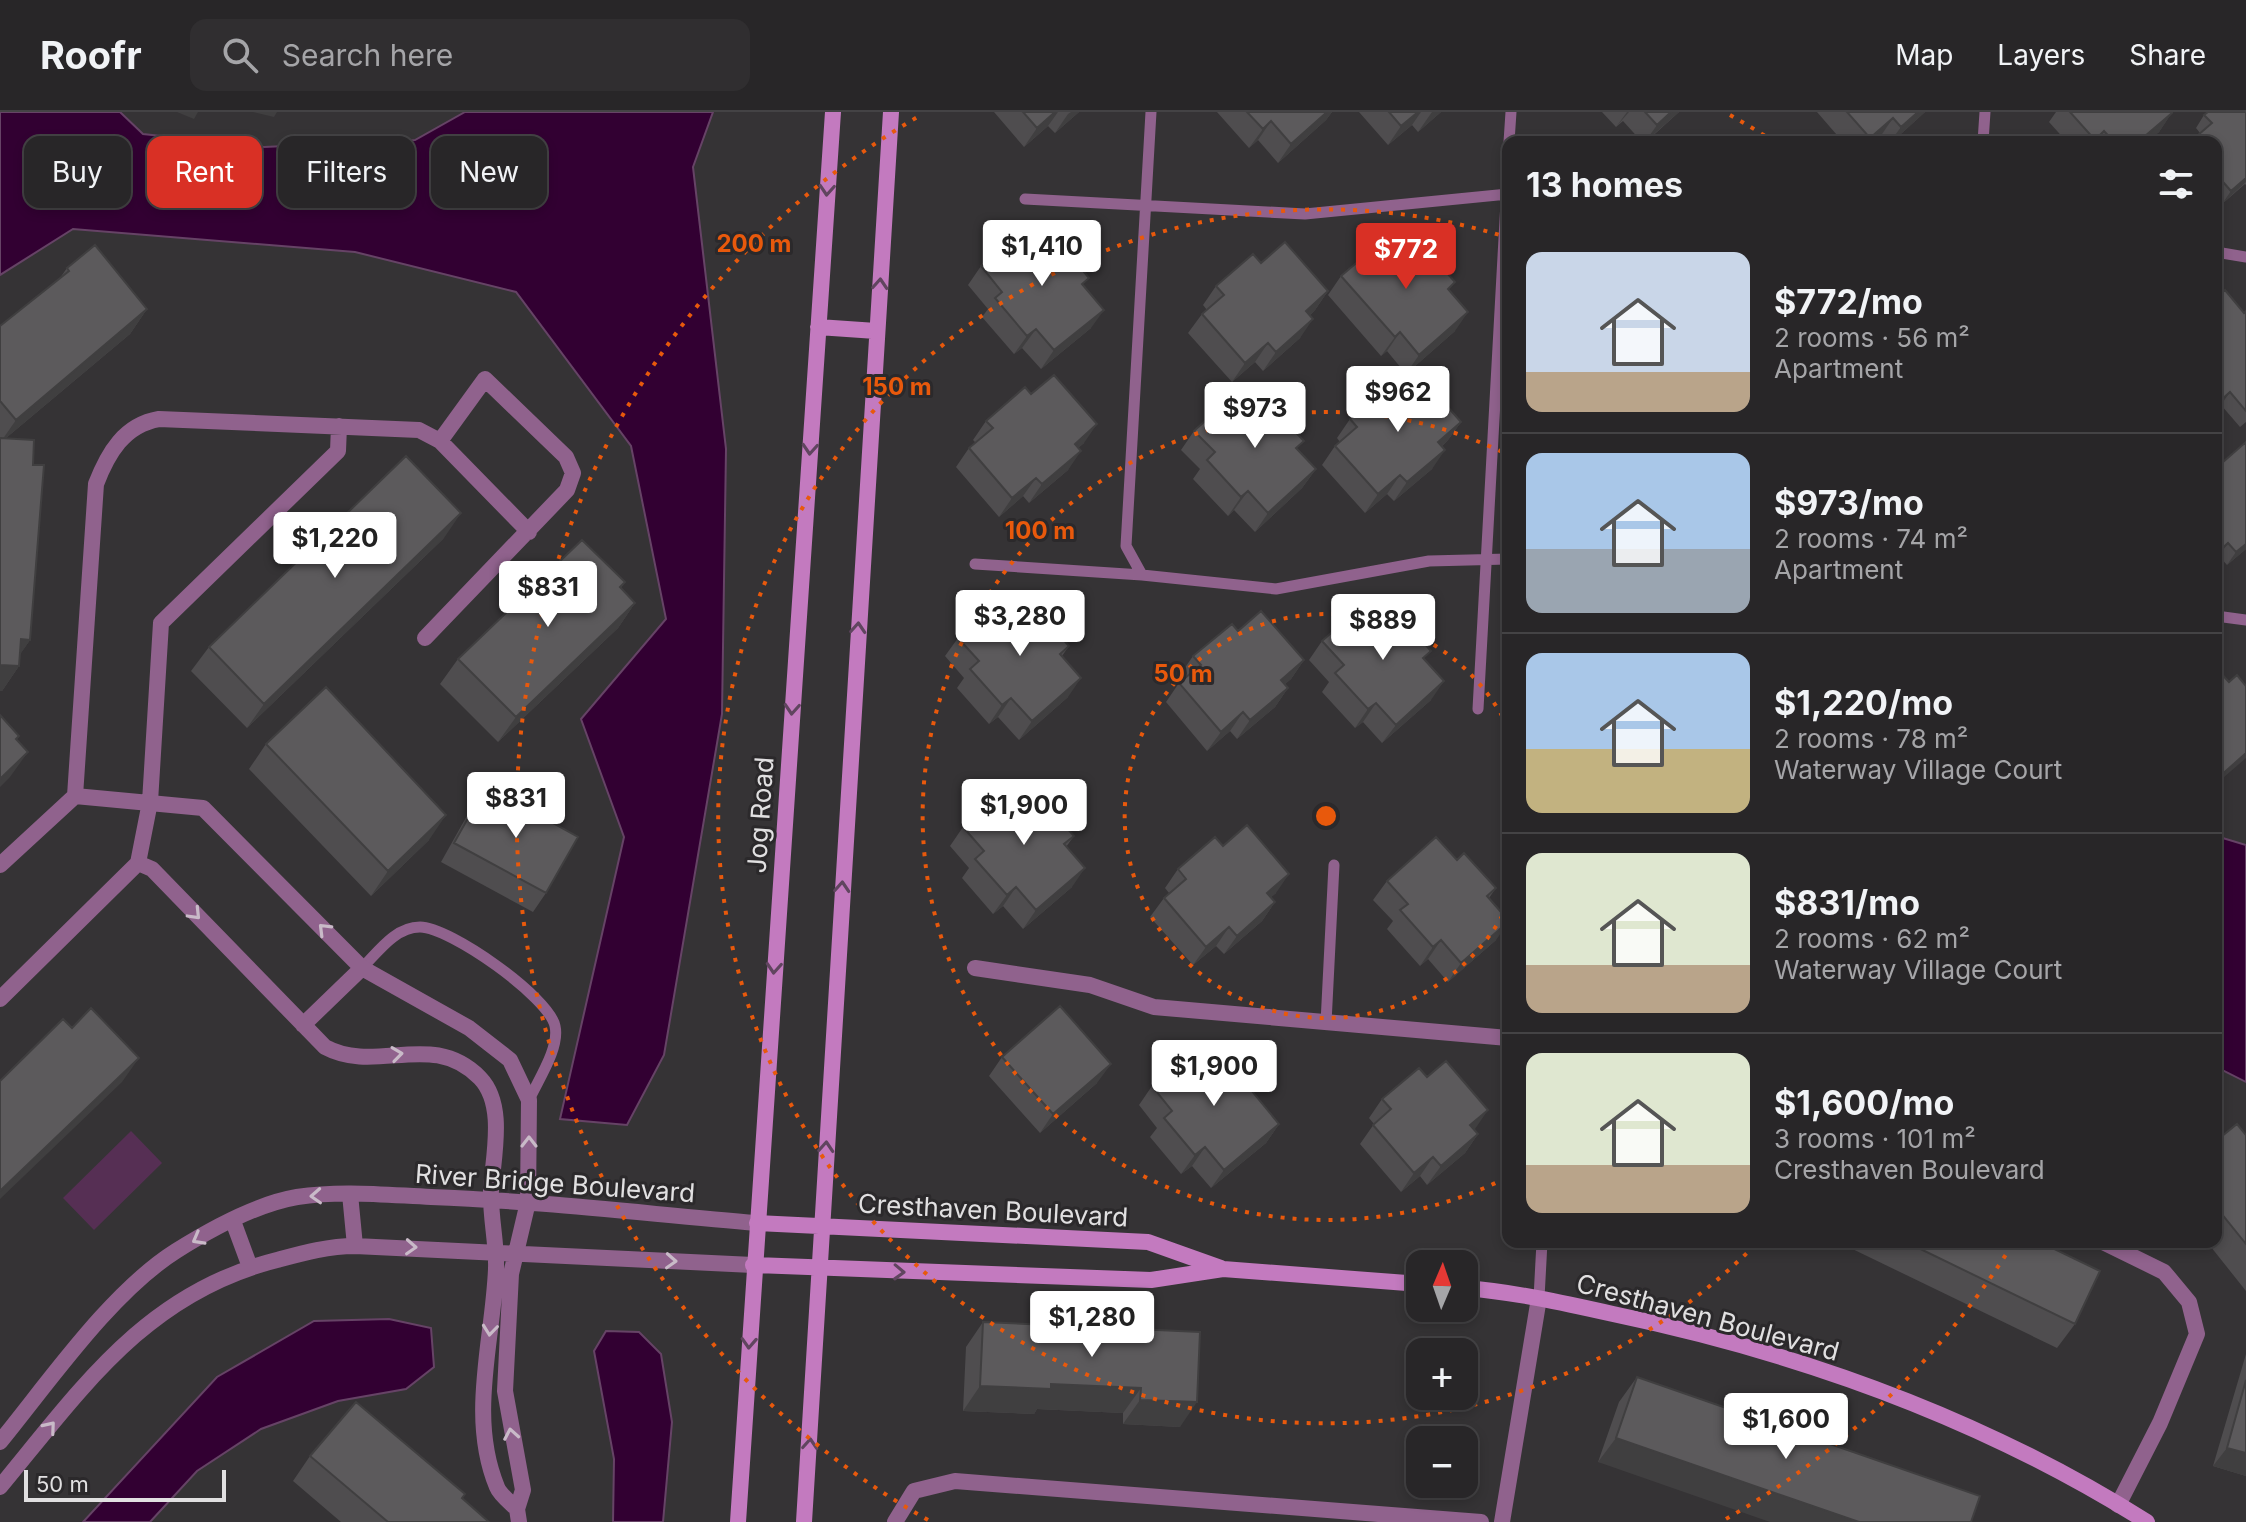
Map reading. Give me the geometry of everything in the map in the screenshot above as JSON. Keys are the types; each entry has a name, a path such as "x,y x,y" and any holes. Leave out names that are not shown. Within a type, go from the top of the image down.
{"main road":[{"name":"Jog Road","path":"738,1522 833,112"},
{"path":"804,1522 891,112"},
{"path":"818,327 876,331"},
{"name":"Cresthaven Boulevard","path":"757,1223 1148,1242 1223,1269"},
{"name":"Cresthaven Boulevard","path":"753,1265 821,1270 1151,1280 1223,1269 1406,1283"},
{"name":"Cresthaven Boulevard","path":"1478,1290 1539,1298 1653,1322 1848,1378 1955,1422 2147,1522"}],"street":[{"path":"425,638 567,490 573,473 566,457 485,379 440,441"},
{"path":"0,865 75,796 93,503 100,473 117,441 142,422 159,419 419,430 440,441 529,532"},
{"path":"0,999 138,863 150,802 161,623 338,451 339,426"},
{"path":"75,796 203,808 362,968 469,1028 510,1060 529,1100 528,1202 511,1274 505,1391 523,1490 518,1516"},
{"path":"138,863 152,869 325,1047 339,1054 371,1058 413,1052 437,1054 462,1064 481,1079 492,1094 496,1115 491,1199 496,1252 483,1430 498,1489 518,1516"},
{"path":"303,1025 362,968"},
{"path":"975,968 1090,985 1154,1007 1502,1038"},
{"name":"River Bridge Boulevard","path":"0,1442 98,1323 174,1252 233,1221 297,1197 350,1194 491,1199 757,1223"},
{"path":"350,1194 355,1246"},
{"path":"233,1221 250,1267"},
{"path":"0,1487 118,1347 194,1291 250,1267 333,1246 753,1265"},
{"path":"2115,1248 2164,1272 2189,1302 2197,1334 2160,1423 2118,1505"},
{"path":"1502,1522 1539,1298"},
{"path":"895,1522 914,1491 955,1481 1481,1522"}],"lane":[{"path":"1142,575 1126,546 1143,207 1151,112"},
{"path":"1509,136 1511,112"},
{"path":"1983,136 1985,112"},
{"path":"1025,199 1305,214 1502,194"},
{"path":"2222,253 2246,257"},
{"path":"1478,709 1502,277"},
{"path":"975,564 1142,575 1276,589 1429,561 1502,559"},
{"path":"2222,617 2246,620"},
{"path":"1326,1023 1334,865"},
{"path":"362,968 398,932 420,927 439,931 547,1007 556,1027 554,1043 529,1100"},
{"path":"1539,1298 1542,1248"}],"shaded area":[{"path":"0,112 120,112 143,134 162,136 147,136 147,208 262,208 262,147 278,146 278,208 415,208 415,140 465,112 713,112 693,167 726,449 722,714 664,1055 627,1125 560,1119 624,837 581,719 666,619 631,446 516,292 355,252 73,229 0,275"},
{"path":"2222,838 2246,845 2246,1082 2222,1070"},
{"path":"131,1131 162,1163 94,1230 63,1198"},
{"path":"389,1319 431,1328 434,1367 406,1389 338,1401 261,1429 197,1471 150,1522 83,1522 217,1377 314,1321"},
{"path":"606,1331 639,1332 661,1354 672,1422 663,1522 613,1522 614,1459 594,1351"}],"building":[{"path":"1023,112 1055,112 1037,128"},
{"path":"1247,112 1327,112 1291,144 1271,121 1263,129"},
{"path":"1389,112 1418,112 1401,126"},
{"path":"1645,112 1671,112 1657,125"},
{"path":"1847,112 1918,112 1901,127 1893,118 1868,136"},
{"path":"2070,112 2172,112 2145,136 2109,136 2104,131 2099,136 2091,136"},
{"path":"2208,112 2246,112 2246,178 2231,191 2222,181 2222,136 2197,136 2212,123 2204,115"},
{"path":"1030,225 1051,251 1060,243 1089,278 1082,284 1104,310 1054,350 1036,329 1027,336 995,298 1002,292 981,266"},
{"path":"1395,230 1414,252 1422,245 1455,282 1448,289 1468,312 1419,355 1400,332 1395,337 1341,276"},
{"path":"1285,242 1328,291 1306,311 1313,319 1276,352 1268,343 1245,363 1202,314 1224,295 1216,286 1253,254 1261,263"},
{"path":"95,245 147,309 16,420 0,401 0,326 69,271 67,268"},
{"path":"2225,290 2244,313 2246,311 2246,411 2230,392 2222,399 2222,293"},
{"path":"1418,373 1461,422 1438,442 1445,450 1407,482 1400,475 1378,494 1335,446 1357,427 1350,419 1389,386 1396,394"},
{"path":"1054,375 1097,424 1075,444 1081,451 1042,484 1036,478 1012,498 969,448 993,428 986,421 1025,387 1031,394"},
{"path":"1242,387 1263,409 1269,404 1304,441 1296,448 1316,469 1268,513 1248,491 1241,497 1207,460 1215,452 1194,431"},
{"path":"0,438 34,440 33,465 44,465 30,640 21,639 19,666 0,665"},
{"path":"2246,442 2246,544 2236,552 2228,543 2222,548 2223,462"},
{"path":"406,456 461,513 264,704 209,647"},
{"path":"582,540 625,582 620,587 635,603 516,717 458,659"},
{"path":"1007,595 1027,618 1037,610 1069,646 1060,654 1081,678 1032,721 1011,698 1002,705 970,669 979,661 958,638"},
{"path":"1370,599 1390,620 1398,613 1431,651 1423,658 1444,681 1396,725 1376,703 1368,709 1335,673 1344,665 1322,641"},
{"path":"1261,611 1304,660 1281,680 1288,688 1250,720 1243,712 1221,732 1179,683 1201,665 1193,656 1232,624 1238,631"},
{"path":"2222,674 2229,682 2237,675 2246,686 2246,753 2222,774"},
{"path":"326,687 446,815 388,871 266,744"},
{"path":"0,715 19,736 16,739 28,752 0,779"},
{"path":"1012,785 1033,808 1042,800 1074,836 1064,844 1085,868 1036,910 1016,887 1007,895 975,859 984,851 963,827"},
{"path":"486,786 578,837 546,893 454,843"},
{"path":"1247,825 1289,874 1267,893 1275,902 1237,936 1229,927 1206,947 1164,898 1186,879 1178,869 1215,837 1223,846"},
{"path":"1436,837 1457,860 1464,853 1496,888 1487,896 1502,913 1502,927 1461,963 1441,940 1433,947 1400,910 1408,904 1387,881"},
{"path":"1060,1006 1111,1064 1053,1114 1002,1057"},
{"path":"91,1008 139,1058 0,1191 0,1081 63,1019 72,1028"},
{"path":"1201,1046 1220,1069 1228,1062 1279,1124 1224,1170 1205,1147 1195,1155 1164,1118 1172,1111 1152,1086"},
{"path":"1446,1061 1488,1110 1470,1125 1478,1134 1441,1166 1433,1157 1414,1173 1373,1125 1391,1109 1382,1099 1419,1068 1427,1077"},
{"path":"2237,1124 2246,1135 2246,1244 2222,1214 2222,1136"},
{"path":"1918,1248 2052,1248 2100,1271 2075,1324"},
{"path":"983,1322 1200,1332 1197,1402 1140,1400 1141,1388 1051,1384 1051,1389 980,1386"},
{"path":"1637,1377 1980,1496 1971,1522 1859,1522 1616,1438"},
{"path":"2246,1380 2246,1453 2227,1448"},
{"path":"356,1402 465,1494 462,1498 489,1522 388,1522 310,1456"}]}
